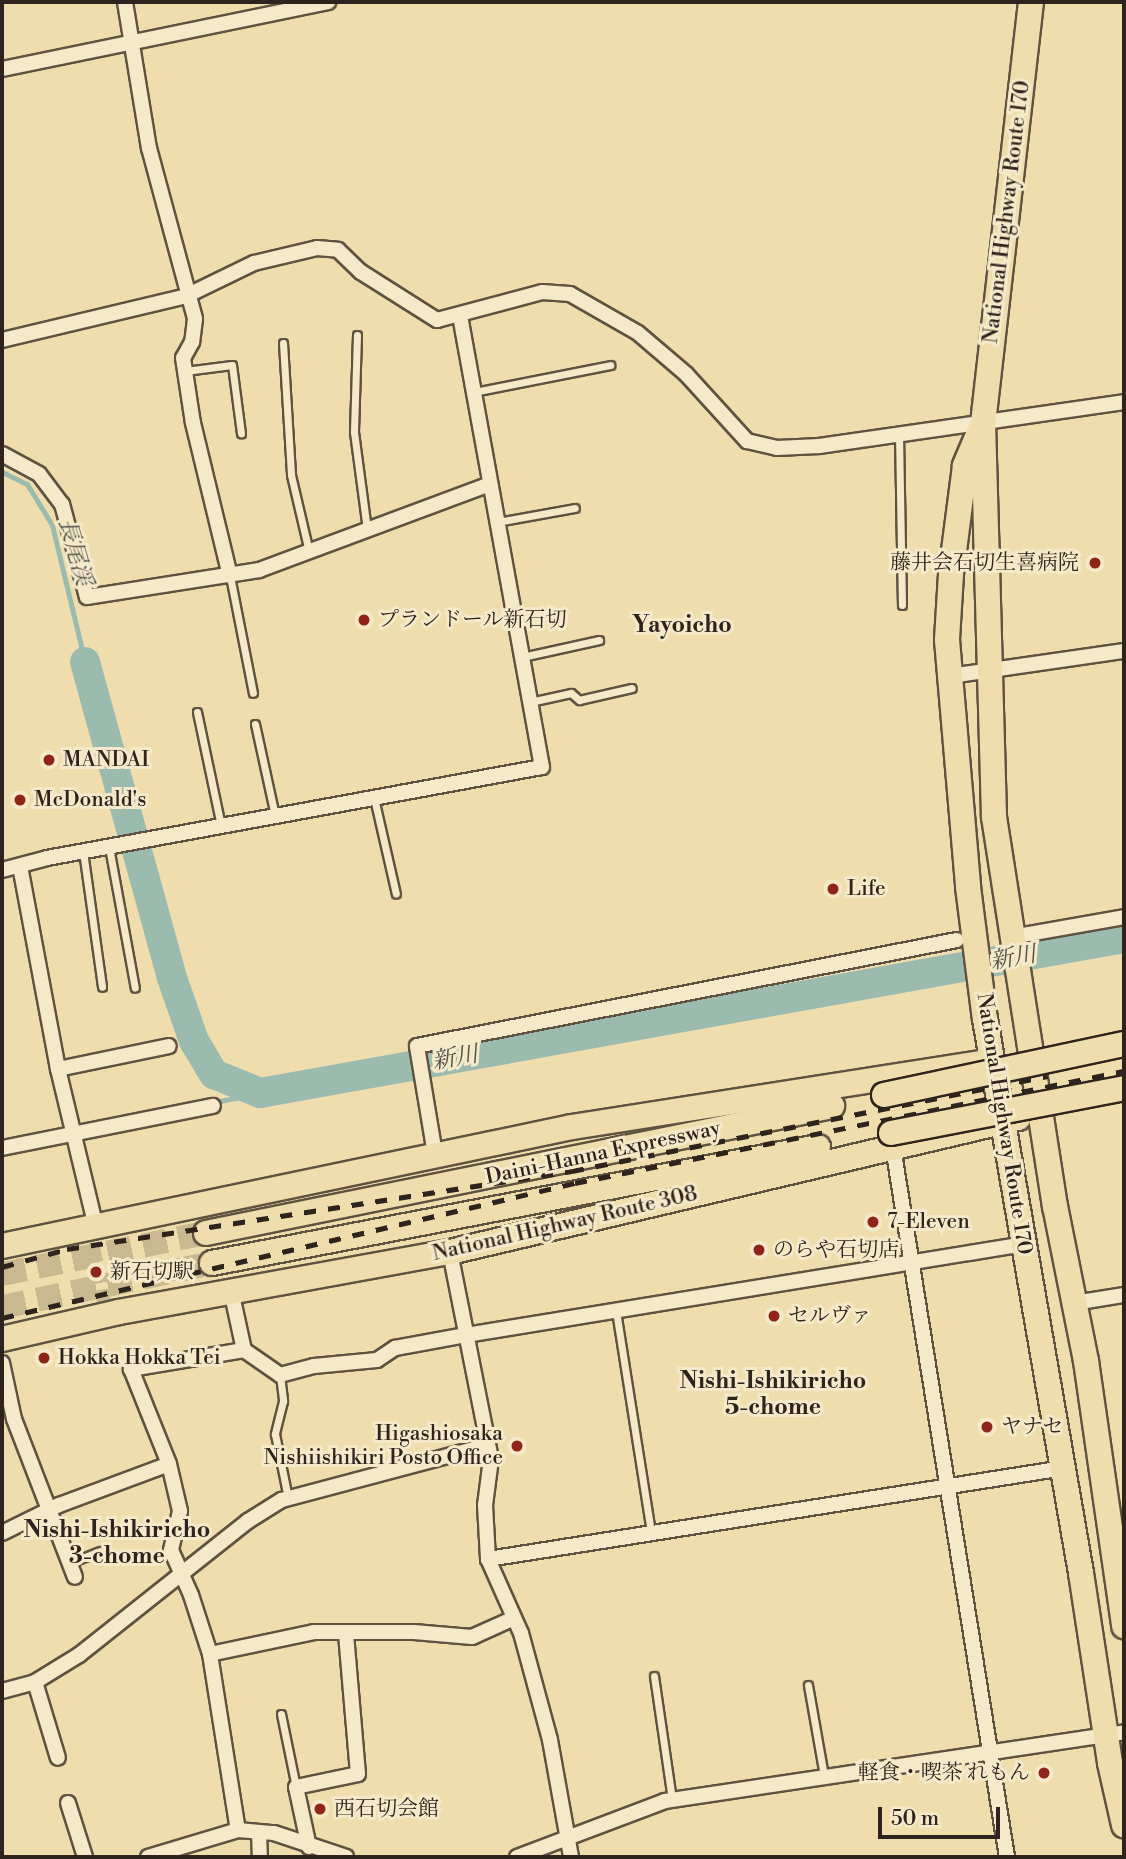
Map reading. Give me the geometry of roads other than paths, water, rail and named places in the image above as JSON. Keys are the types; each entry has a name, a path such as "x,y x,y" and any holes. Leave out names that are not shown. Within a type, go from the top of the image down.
{"highway":[{"name":"National Highway Route 170","path":"1031,2 983,422 994,817 1040,1112 1074,1303 1117,1514 1124,1626"},
{"name":"National Highway Route 170","path":"983,422 965,466 949,600 950,676 971,956 997,1066 1024,1244 1115,1733 1124,1825"},
{"path":"997,1066 1030,1054 1124,1035"},
{"path":"2,1246 572,1127 997,1066 1124,1044"},
{"path":"1030,1054 1062,1063 1124,1050"},
{"name":"Daini-Hanna Expressway","path":"794,1096 414,1174 206,1233 418,1191 997,1066"},
{"path":"1006,1116 1123,1094"},
{"name":"National Highway Route 308","path":"2,1339 119,1312 232,1295 450,1252 892,1147 1006,1116 1040,1112 1123,1094"},
{"name":"Daini-Hanna Expressway","path":"804,1167 428,1240 212,1263 1006,1116"}],"street":[{"path":"125,2 149,148 186,296 195,319 192,342 183,358 193,423 230,576"},
{"path":"2,69 328,2"},
{"path":"2,340 186,296 254,263 317,248 338,250 361,272 437,320 542,292 570,294 638,333 686,374 747,441 777,448 819,446 899,432 1124,402"},
{"path":"2,870 109,846 542,767 460,316"},
{"path":"2,454 38,474 62,504 87,597 230,576 309,552 490,484"},
{"path":"950,676 989,673 1124,651"},
{"path":"20,866 58,1069 96,1227"},
{"path":"1014,951 1124,918"},
{"path":"435,1154 418,1046 971,956"},
{"path":"58,1069 169,1046"},
{"path":"2,1148 213,1106"},
{"path":"892,1147 914,1262 1007,1857"},
{"path":"232,1295 244,1350 280,1375 314,1366 377,1360 395,1348 466,1335 1024,1244"},
{"path":"450,1252 488,1445 488,1559 514,1618 550,1740 571,1857"},
{"path":"1074,1303 1124,1295"},
{"path":"238,1830 210,1654 171,1550 180,1511 169,1464 131,1369 244,1350"},
{"path":"2,1363 14,1419 73,1570"},
{"path":"2,1691 35,1682 79,1656 248,1521 288,1498 488,1445"},
{"path":"2,1533 169,1464"},
{"path":"488,1559 1064,1468"},
{"path":"210,1654 314,1632 414,1632 471,1637 514,1618"},
{"path":"303,1849 296,1787 358,1774 346,1633"},
{"path":"35,1682 58,1758"},
{"path":"517,1857 672,1799 1115,1733"},
{"path":"68,1803 85,1857"},
{"path":"155,1856 238,1830 259,1832 303,1849 345,1857"},
{"path":"259,1832 260,1857"}],"lane":[{"path":"357,335 354,432 368,531"},
{"path":"283,343 291,475 309,552"},
{"path":"185,371 232,365 241,433"},
{"path":"474,393 610,366"},
{"path":"899,432 902,605"},
{"path":"497,522 575,508"},
{"path":"230,576 253,693"},
{"path":"522,657 599,640"},
{"path":"530,702 571,693 579,700 632,688"},
{"path":"197,712 221,825"},
{"path":"255,724 275,816"},
{"path":"374,797 396,894"},
{"path":"109,846 135,988"},
{"path":"83,851 102,987"},
{"path":"617,1311 651,1532"},
{"path":"280,1375 283,1401 275,1434 288,1498"},
{"path":"73,1570 100,1552"},
{"path":"654,1676 672,1799"},
{"path":"808,1685 824,1776"},
{"path":"281,1714 296,1787"}],"waterway":[{"name":"長尾渓","path":"2,472 27,484 52,525 85,662"},
{"name":"新川","path":"85,662 171,975 194,1041 214,1074 260,1093 1124,938"},
{"path":"215,1102 260,1093"}],"tunnel":[{"path":"89,1228 107,1315"},
{"path":"2,1274 206,1233"},
{"path":"2,1307 212,1263"}],"railway":[{"path":"2,1318 575,1183 1124,1071"},
{"path":"2,1267 67,1249 572,1171 1048,1076"}],"place":[{"name":"藤井会石切生喜病院","path":"1095,563"},
{"name":"プランドール新石切","path":"364,620"},
{"name":"MANDAI","path":"49,760"},
{"name":"McDonald's","path":"20,800"},
{"name":"Life","path":"833,889"},
{"name":"7-Eleven","path":"873,1222"},
{"name":"のらや石切店","path":"759,1250"},
{"name":"新石切駅","path":"96,1272"},
{"name":"セルヴァ","path":"774,1316"},
{"name":"Hokka Hokka Tei","path":"44,1358"},
{"name":"ヤナセ","path":"987,1427"},
{"name":"Higashiosaka Nishiishikiri Posto Office","path":"517,1446"},
{"name":"軽食・喫茶 れもん","path":"1044,1773"},
{"name":"西石切会館","path":"320,1809"}],"district":[{"name":"Yayoicho","path":"682,625"},
{"name":"Nishi-Ishikiricho 5-chome","path":"773,1394"},
{"name":"Nishi-Ishikiricho 3-chome","path":"117,1543"}]}
